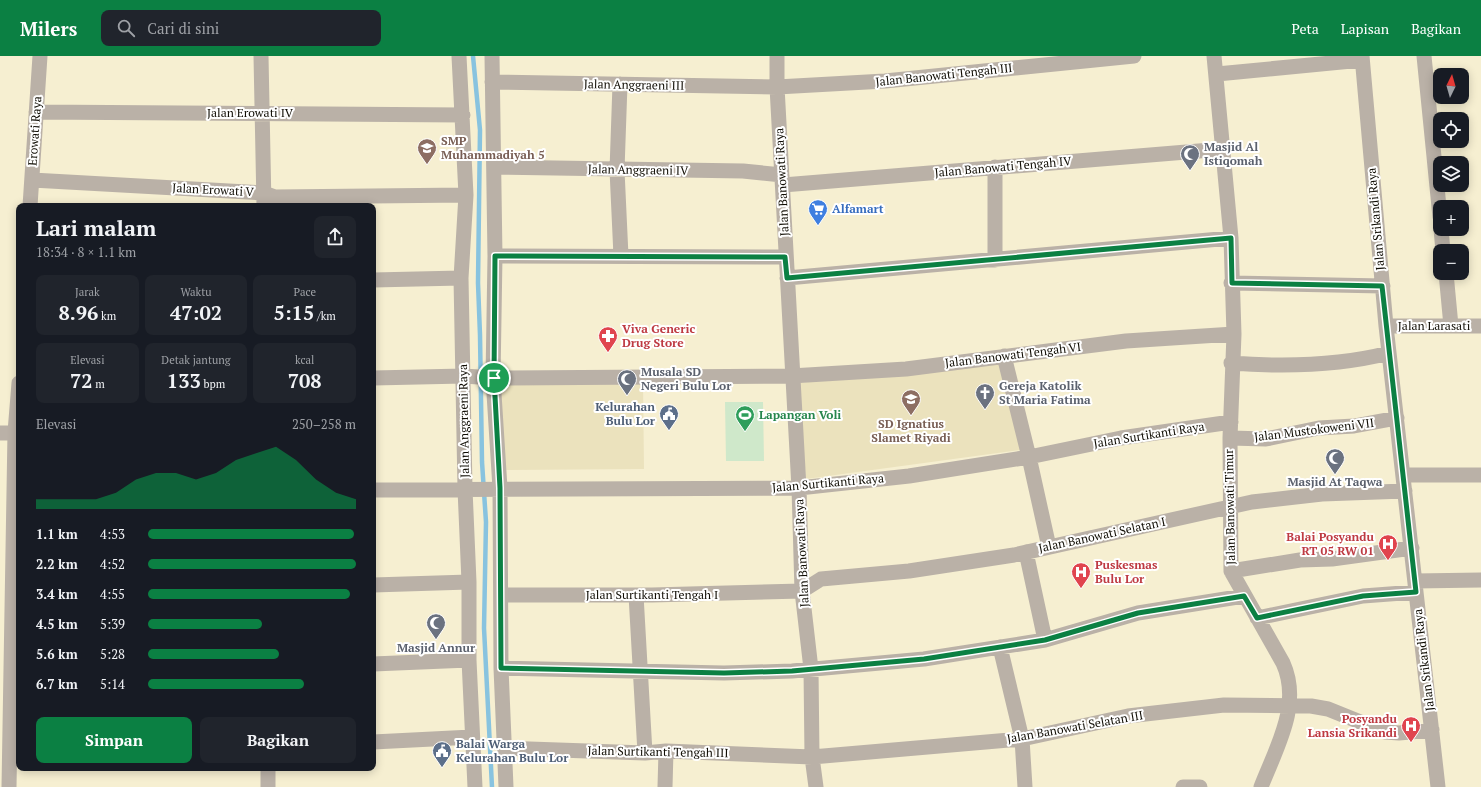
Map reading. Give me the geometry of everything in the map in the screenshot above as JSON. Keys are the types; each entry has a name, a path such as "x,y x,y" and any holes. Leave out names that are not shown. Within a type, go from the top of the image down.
{"street":[{"name":"Erowati Raya","path":"30,203 40,56"},
{"path":"261,56 264,199"},
{"name":"Jalan Anggraeni Raya","path":"459,56 466,195 461,278 466,376 469,660 472,738 476,787"},
{"path":"492,56 495,256 491,378 501,595 501,668 506,787"},
{"name":"Jalan Banowati Raya","path":"777,56 777,87 783,180 785,257 798,488 802,591 811,670 812,757 816,787"},
{"name":"Jalan Banowati Tengah III","path":"777,87 885,81 1010,62 1134,56"},
{"name":"Jalan Banowati Timur","path":"1214,56 1231,238 1234,334 1230,438 1231,571 1288,674 1290,687 1290,707 1285,726 1261,787"},
{"path":"1424,56 1438,200"},
{"path":"1216,74 1362,58"},
{"name":"Jalan Srikandi Raya","path":"1362,58 1386,326 1438,787"},
{"name":"Jalan Anggraeni III","path":"492,82 777,87"},
{"path":"620,84 618,170 621,256"},
{"name":"Jalan Erowati IV","path":"36,112 463,115"},
{"name":"Jalan Banowati Tengah IV","path":"783,180 995,167 1223,149"},
{"name":"Jalan Anggraeni IV","path":"494,167 743,171 783,180"},
{"path":"995,167 995,260"},
{"name":"Jalan Erowati V","path":"32,180 264,199 275,197 466,195"},
{"path":"787,278 1231,238"},
{"path":"495,256 785,257"},
{"path":"376,280 461,278"},
{"path":"1447,280 1451,326"},
{"path":"1232,283 1382,286"},
{"name":"Jalan Larasati","path":"1386,326 1481,326"},
{"name":"Jalan Banowati Tengah VI","path":"791,376 906,369 1126,341 1234,334"},
{"path":"1232,363 1276,366 1364,359 1389,353"},
{"path":"1004,356 1049,547"},
{"path":"376,378 466,376 491,378 791,376"},
{"name":"Jalan Mustokoweni VII","path":"1230,438 1266,439 1319,428 1354,426 1397,418"},
{"name":"Jalan Surtikanti Raya","path":"376,490 497,488 798,488 909,476 1029,457 1121,438 1231,422"},
{"path":"0,433 16,432"},
{"path":"1404,475 1481,474"},
{"name":"Jalan Banowati Selatan I","path":"802,591 821,579 909,571 1026,552 1252,502 1322,494 1405,490"},
{"path":"9,787 15,716 16,538"},
{"path":"1231,571 1300,560 1332,559 1412,548"},
{"path":"1026,552 1045,640"},
{"path":"1257,618 1416,586 1481,580"},
{"path":"376,585 469,582"},
{"name":"Jalan Surtikanti Tengah I","path":"501,595 636,595 802,591"},
{"path":"636,595 640,672 644,710 645,753"},
{"path":"501,668 724,673 811,670 924,659 1045,640 1138,613 1244,596"},
{"path":"1000,647 1022,739 1025,787"},
{"path":"376,664 469,660"},
{"name":"Jalan Banowati Selatan III","path":"812,757 1022,739 1128,716 1224,705 1290,707 1311,706 1328,709 1384,732 1399,733 1432,730"},
{"path":"376,742 472,738"},
{"name":"Jalan Surtikanti Tengah III","path":"504,748 645,753 666,751 812,757"},
{"path":"664,787 666,751"},
{"path":"268,771 268,787"},
{"path":"1183,787 1200,787"}],"shaded area":[{"name":"SD Ignatius Slamet Riyadi","path":"1013,363 1028,449 806,479 798,383"},
{"path":"643,381 644,469 501,470 501,382"}],"green space":[{"name":"Lapangan Voli","path":"725,402 763,402 764,461 726,461"}],"waterway":[{"path":"473,56 480,130 478,283 482,462 486,522 484,628 492,787"}],"place":[{"name":"SMP Muhammadiyah 5","path":"427,165"},
{"name":"Masjid Al Istiqomah","path":"1190,171"},
{"name":"Alfamart","path":"818,226"},
{"name":"Viva Generic Drug Store","path":"608,353"},
{"name":"Musala SD Negeri Bulu Lor","path":"627,396"},
{"name":"Gereja Katolik St Maria Fatima","path":"985,410"},
{"name":"SD Ignatius Slamet Riyadi","path":"911,416"},
{"name":"Kelurahan Bulu Lor","path":"669,431"},
{"name":"Lapangan Voli","path":"745,432"},
{"name":"Masjid At Taqwa","path":"1335,475"},
{"name":"Balai Posyandu RT 05 RW 01","path":"1388,561"},
{"name":"Puskesmas Bulu Lor","path":"1081,589"},
{"name":"Masjid Annur","path":"436,640"},
{"name":"Posyandu Lansia Srikandi","path":"1411,743"},
{"name":"Balai Warga Kelurahan Bulu Lor","path":"442,768"}],"route":[{"path":"1231,238 1232,283 1382,286 1416,592 1363,596 1332,603 1295,608 1257,618 1244,596 1138,613 1045,640 924,659 792,671 724,673 501,668 500,488 494,378 495,256 785,257 787,278 1231,238"}]}
